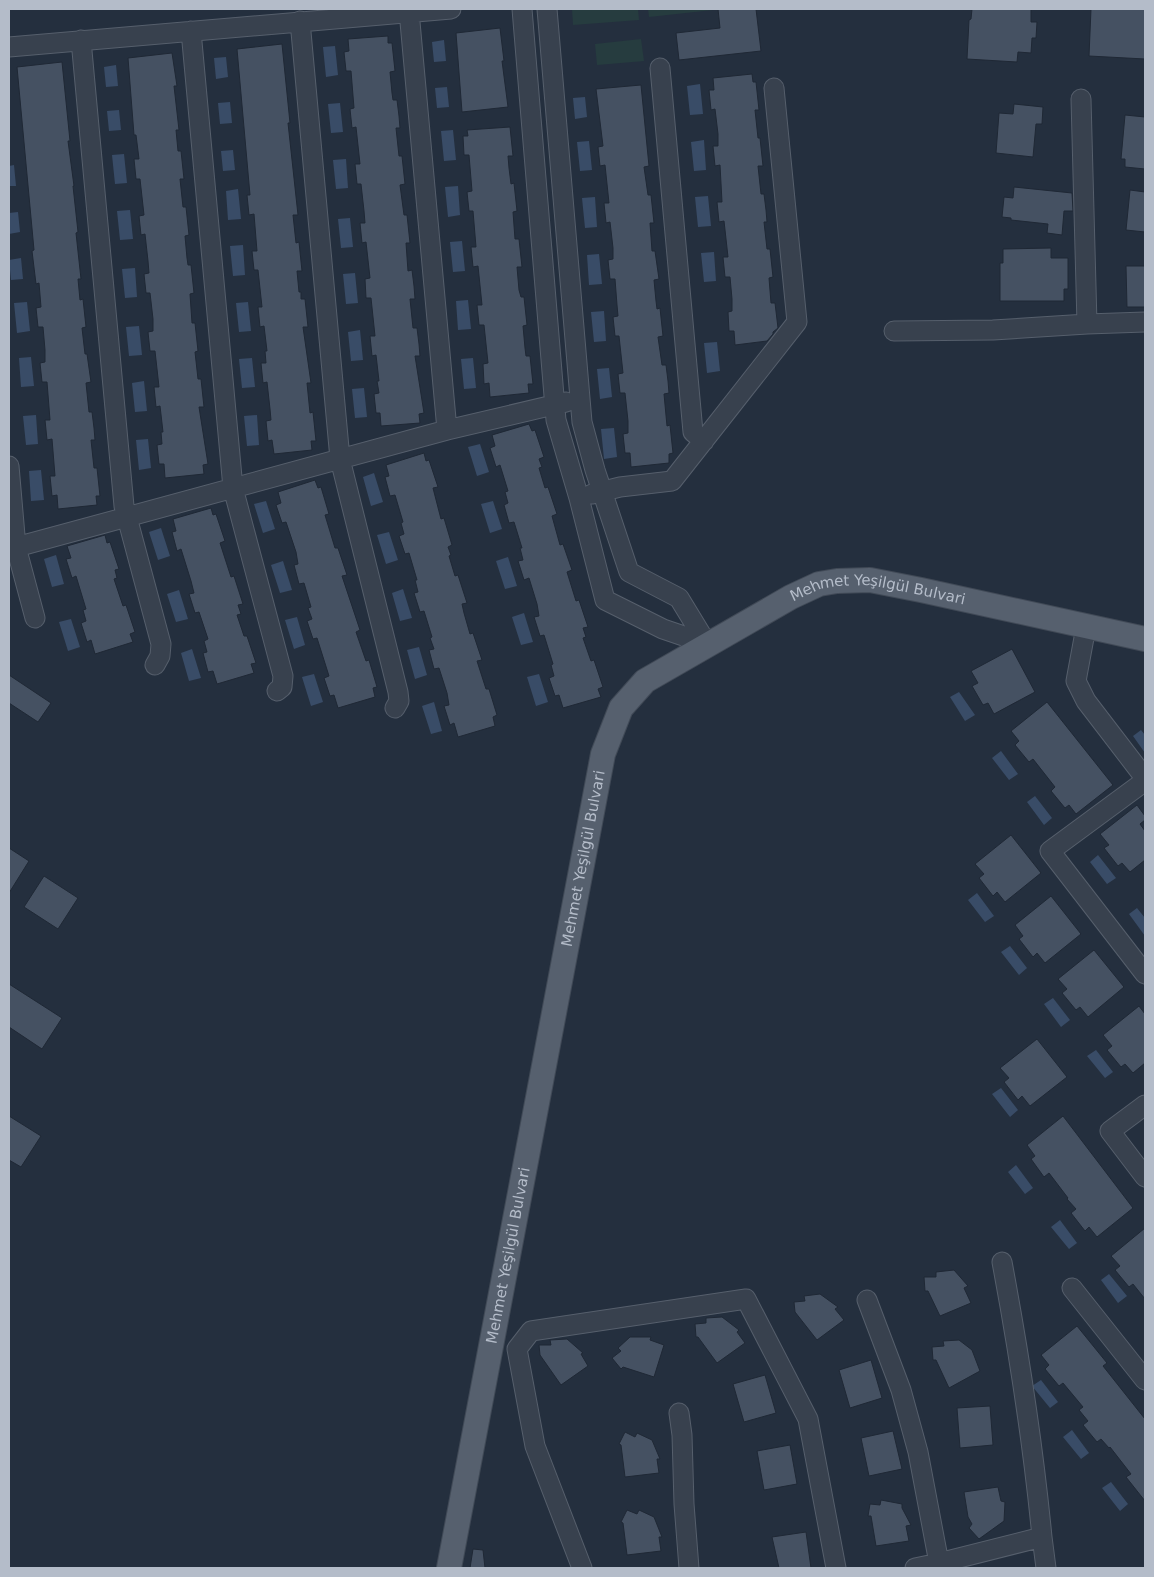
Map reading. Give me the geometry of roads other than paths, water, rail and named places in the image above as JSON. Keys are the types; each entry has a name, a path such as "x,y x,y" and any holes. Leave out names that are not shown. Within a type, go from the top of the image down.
{"main road":[{"name":"Mehmet Yeşilgül Bulvari","path":"449,1568 603,754 621,708 645,681 707,644 791,597 819,584 838,580 870,580 1145,639"}],"street":[{"path":"9,47 451,9"},
{"path":"522,9 558,426 605,600 663,629 707,644"},
{"path":"547,9 582,422 595,470 629,572 679,598 707,644"},
{"path":"409,12 447,430"},
{"path":"300,21 340,459 398,692 399,701 394,708"},
{"path":"191,31 233,488 283,676 282,687 277,691"},
{"path":"81,40 126,517 161,644 160,656 155,665"},
{"path":"660,68 693,432 704,441"},
{"path":"579,498 620,486 672,481 797,322 774,88"},
{"path":"1081,99 1087,324"},
{"path":"894,331 993,330 1145,322"},
{"path":"12,548 447,430 555,404 581,400"},
{"path":"558,426 582,422"},
{"path":"9,466 12,548 35,618"},
{"path":"1086,627 1076,681 1086,701 1145,780 1050,851 1145,974"},
{"path":"1145,1105 1110,1131 1145,1177"},
{"path":"1002,1262 1018,1348 1046,1568"},
{"path":"1072,1288 1145,1380"},
{"path":"582,1568 535,1446 516,1349 531,1331 746,1299 808,1419 836,1568"},
{"path":"867,1300 901,1390 918,1452 938,1566"},
{"path":"678,1414 682,1434 684,1504 689,1568"},
{"path":"915,1568 938,1566 1042,1537"}],"water":[{"path":"444,40 446,61 434,62 432,42"},
{"path":"335,46 338,75 326,77 323,47"},
{"path":"226,57 228,77 216,79 214,58"},
{"path":"116,65 118,86 106,87 104,67"},
{"path":"700,84 703,114 690,115 687,86"},
{"path":"447,87 449,107 437,108 435,88"},
{"path":"585,97 587,117 575,119 573,98"},
{"path":"230,102 232,123 220,124 218,103"},
{"path":"340,103 343,132 331,133 328,104"},
{"path":"119,110 121,130 109,131 107,111"},
{"path":"453,130 456,160 444,161 441,131"},
{"path":"704,140 706,170 694,171 691,142"},
{"path":"589,141 592,170 580,171 577,142"},
{"path":"233,150 235,170 223,171 221,151"},
{"path":"124,154 127,183 115,184 112,155"},
{"path":"346,159 348,188 336,189 333,160"},
{"path":"14,165 16,186 9,186 9,166"},
{"path":"458,186 460,215 448,217 445,187"},
{"path":"238,189 241,219 228,220 226,191"},
{"path":"708,196 711,226 698,227 695,197"},
{"path":"595,197 597,227 585,228 582,198"},
{"path":"130,210 133,239 120,240 117,211"},
{"path":"18,212 20,232 9,234 9,213"},
{"path":"350,218 353,247 341,248 338,219"},
{"path":"462,241 465,271 453,272 450,242"},
{"path":"243,245 245,275 233,276 230,246"},
{"path":"714,252 716,281 704,282 701,253"},
{"path":"599,254 602,284 589,285 587,255"},
{"path":"21,258 23,279 11,280 9,260"},
{"path":"135,268 137,297 125,298 122,269"},
{"path":"355,273 358,303 346,304 343,274"},
{"path":"468,300 471,329 458,330 456,301"},
{"path":"27,302 30,331 17,333 14,303"},
{"path":"248,302 251,331 239,332 236,303"},
{"path":"604,311 606,341 594,342 591,312"},
{"path":"139,326 142,355 129,356 126,327"},
{"path":"360,330 363,360 351,361 348,332"},
{"path":"717,342 720,371 707,373 704,343"},
{"path":"31,357 34,386 21,387 19,358"},
{"path":"252,358 255,387 242,388 239,359"},
{"path":"473,358 476,388 464,389 461,359"},
{"path":"609,368 612,397 600,399 597,369"},
{"path":"144,381 147,411 135,412 132,383"},
{"path":"364,388 367,417 355,418 352,389"},
{"path":"36,415 38,444 26,445 23,416"},
{"path":"257,415 259,445 247,446 244,416"},
{"path":"614,428 617,457 604,459 601,429"},
{"path":"148,439 151,468 139,470 136,440"},
{"path":"480,444 489,472 477,476 468,447"},
{"path":"41,470 44,500 31,501 29,471"},
{"path":"374,473 383,502 371,506 363,477"},
{"path":"266,501 275,529 263,533 254,504"},
{"path":"493,501 502,529 490,533 481,504"},
{"path":"161,528 170,556 158,560 149,532"},
{"path":"389,532 398,560 386,564 377,535"},
{"path":"56,555 64,584 52,587 44,559"},
{"path":"508,557 517,586 505,589 496,561"},
{"path":"283,561 292,590 280,593 271,565"},
{"path":"403,589 412,618 400,621 392,593"},
{"path":"179,590 188,619 176,622 167,594"},
{"path":"524,613 533,642 521,645 512,617"},
{"path":"297,617 305,645 294,649 285,620"},
{"path":"71,619 80,647 68,651 59,622"},
{"path":"419,647 427,675 415,679 407,650"},
{"path":"192,649 201,678 189,681 181,653"},
{"path":"314,674 323,702 311,706 302,677"},
{"path":"539,674 548,702 536,706 527,677"},
{"path":"959,692 975,715 965,721 950,697"},
{"path":"434,702 442,731 431,734 422,706"},
{"path":"1141,730 1145,735 1145,753 1133,736"},
{"path":"1001,751 1018,774 1009,780 992,758"},
{"path":"1035,796 1052,818 1044,825 1027,802"},
{"path":"1098,855 1116,878 1107,884 1090,862"},
{"path":"977,893 994,916 985,922 968,900"},
{"path":"1137,908 1145,918 1145,936 1129,914"},
{"path":"1010,946 1027,968 1019,975 1001,952"},
{"path":"1053,998 1070,1020 1061,1027 1044,1004"},
{"path":"1096,1050 1113,1072 1105,1078 1087,1056"},
{"path":"1001,1088 1018,1110 1010,1117 992,1094"},
{"path":"1016,1165 1033,1188 1025,1194 1008,1172"},
{"path":"1060,1220 1077,1243 1069,1249 1051,1227"},
{"path":"1109,1274 1127,1296 1118,1303 1101,1280"},
{"path":"1041,1380 1058,1402 1050,1408 1032,1386"},
{"path":"1072,1430 1089,1453 1081,1459 1063,1437"},
{"path":"1111,1482 1128,1504 1120,1511 1102,1488"}]}
